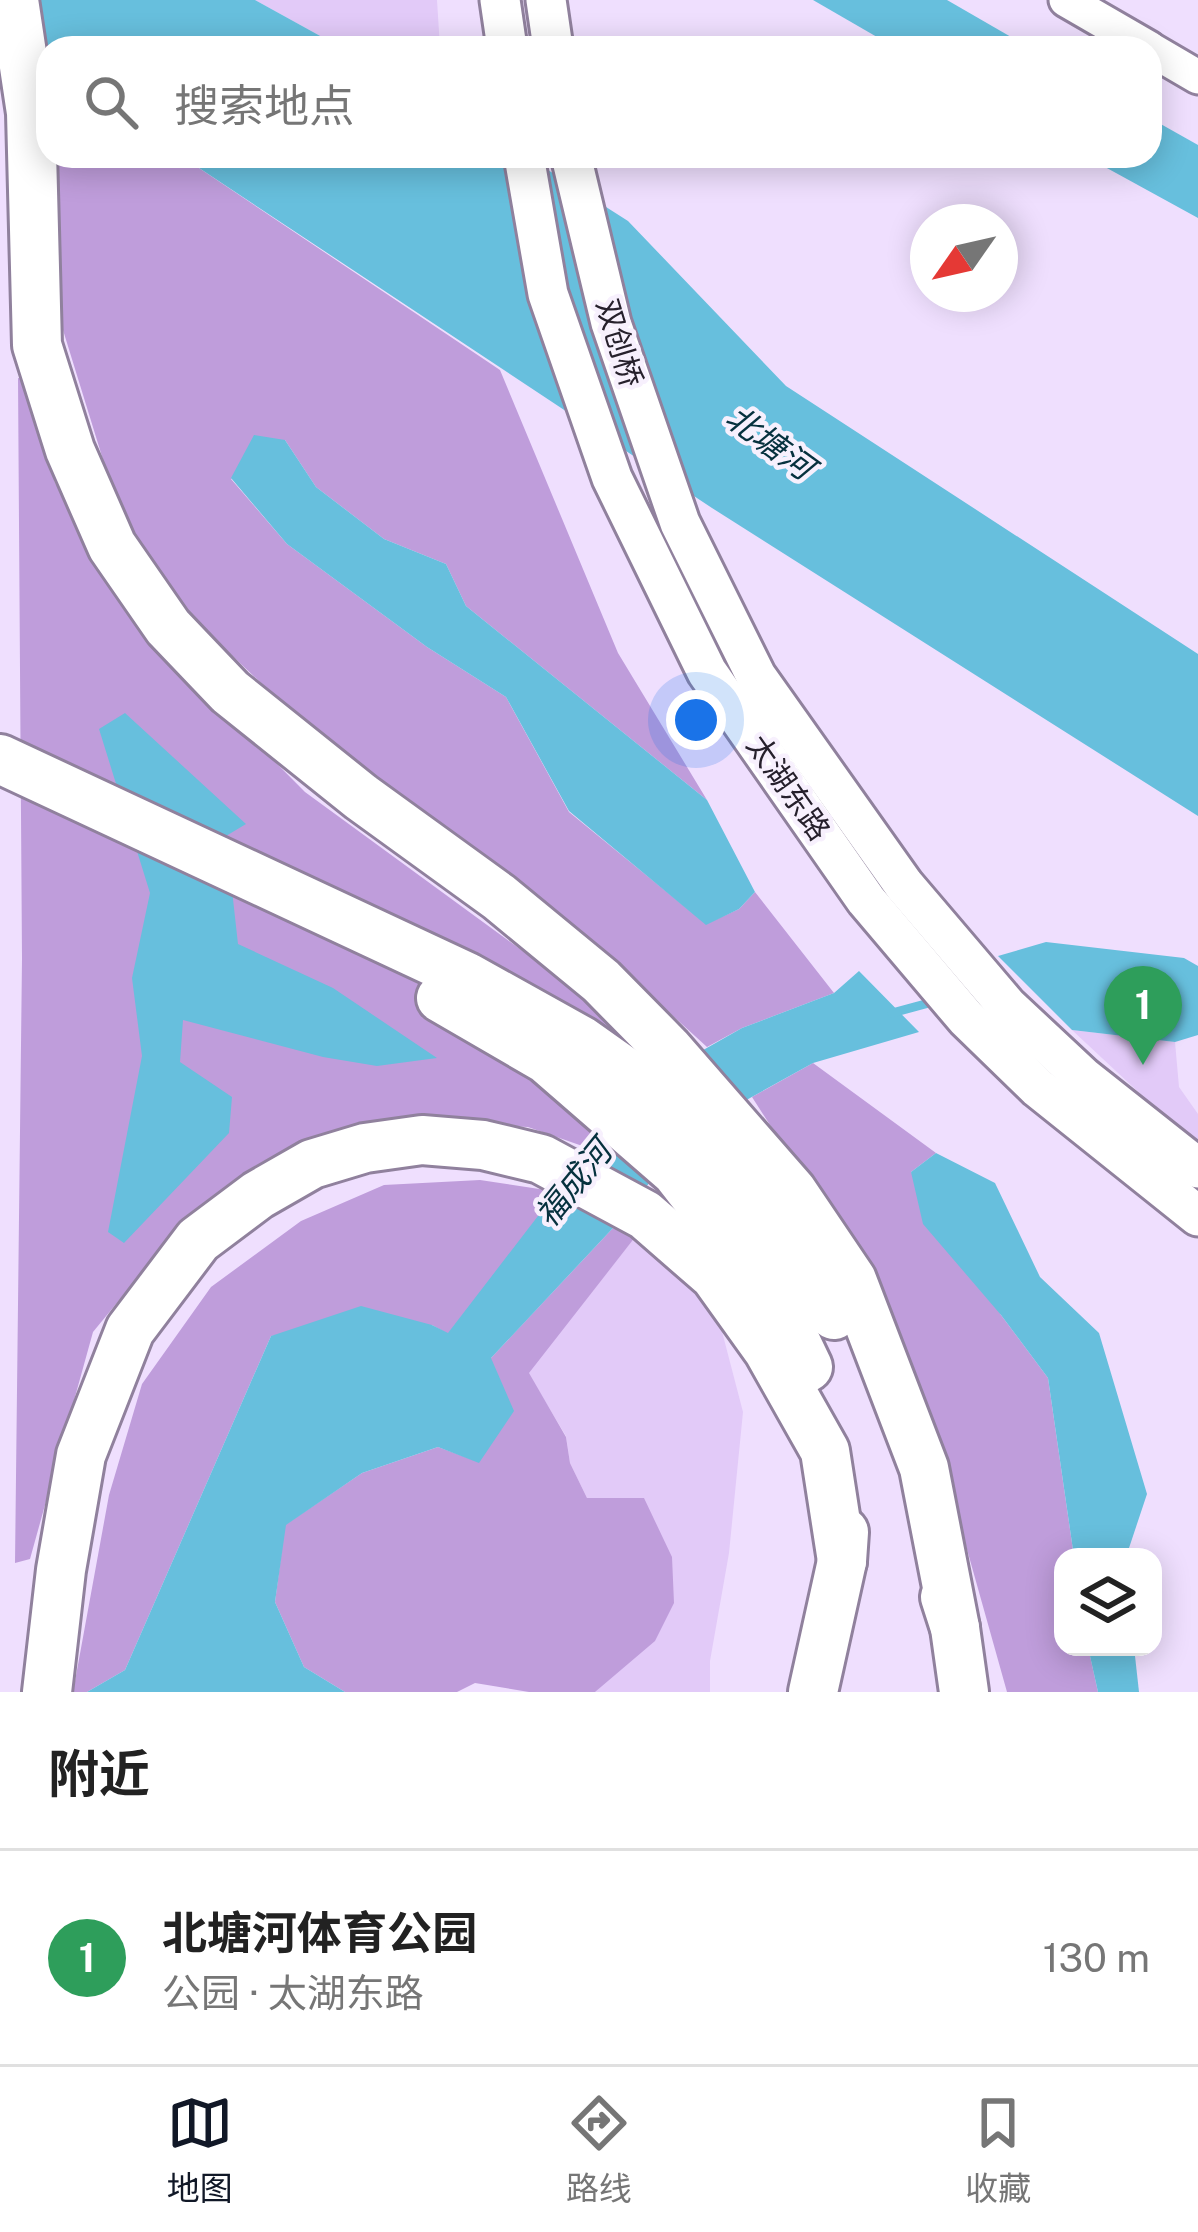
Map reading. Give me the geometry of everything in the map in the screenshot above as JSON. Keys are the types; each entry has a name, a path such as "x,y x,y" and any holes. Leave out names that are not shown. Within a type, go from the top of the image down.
{"highway":[{"path":"14,0 31,113 37,345 70,450 112,546 168,627 230,692 361,797 499,897 601,981 668,1049 706,1149 824,1399 846,1494 842,1561 813,1692"},
{"path":"0,759 528,1008 630,1075 706,1149 824,1295 892,1429 955,1628 964,1692"},
{"path":"0,787 385,965 706,1149"},
{"path":"47,1692 81,1455 130,1330 198,1240 257,1196 312,1164 365,1148 422,1140 483,1145 541,1159 645,1215 715,1276 768,1350 825,1451 842,1561"}],"main road":[{"path":"500,0 505,36"},
{"path":"546,0 552,36"},
{"name":"双创桥","path":"526,168 548,294 612,478"},
{"name":"双创桥","path":"574,168 610,323 680,523"},
{"name":"太湖东路","path":"612,478 707,672 866,900 967,1018 1038,1088 1198,1216"},
{"name":"太湖东路","path":"680,523 756,676 904,884 1007,1006 1083,1077 1198,1168"}],"street":[{"path":"1066,0 1128,36"},
{"path":"1162,56 1198,77"}],"shaded area":[{"path":"255,0 437,0 439,36 320,36"},
{"path":"53,168 199,168 500,370 618,653 707,800 466,606 446,564 384,539 316,487 285,440 231,479 287,544 427,647 506,697 569,812 706,924 739,909 755,892 834,993 742,1028 707,1047 591,941 314,733 185,611 117,505 63,330"},
{"path":"18,378 29,380 55,483 150,636 305,792 580,993 668,1070 591,1149 528,1127 394,1120 166,1243 93,1332 30,1559 15,1563 22,959"},
{"path":"1072,1030 1175,1042 1179,1087 1198,1114 1198,1140 1147,1100"},
{"path":"813,1063 936,1153 911,1172 1001,1315 1048,1378 1073,1548 1054,1548 1054,1656 1090,1656 1098,1692 1007,1692 961,1528 864,1271 752,1097"},
{"path":"480,1180 559,1192 448,1334 432,1325 271,1336 125,1670 87,1692 73,1692 109,1495 142,1384 211,1287 301,1221 384,1185"},
{"path":"613,1228 636,1236 529,1373 566,1437 570,1463 587,1498 644,1498 672,1557 674,1603 655,1641 595,1692 529,1692 475,1683 457,1692 345,1692 304,1667 275,1602 285,1525 362,1473 438,1447 479,1462 490,1359"},
{"path":"636,1236 713,1297 743,1412 729,1553 710,1661 710,1692 595,1692 600,1687 587,1498 570,1463 566,1436 528,1373"}],"water":[{"path":"0,0 255,0 320,36 36,36 36,50"},
{"path":"813,0 947,0 1009,36 875,36"},
{"path":"1162,125 1198,145 1198,218 1107,168 1162,168"},
{"name":"北塘河","path":"199,168 545,168 628,221 786,386 1198,654 1198,816 712,508"},
{"path":"254,435 285,440 316,487 384,539 446,564 466,606 707,800 755,892 739,909 706,925 569,811 506,697 427,647 287,544 231,478"},
{"path":"125,713 246,824 226,836 238,944 333,988 437,1058 377,1066 323,1057 183,1020 180,1062 232,1097 229,1133 124,1243 108,1232 142,1056 132,978 150,893 99,729"},
{"path":"1046,942 1184,958 1198,966 1198,1035 1175,1042 1072,1030 998,956"},
{"path":"859,971 919,1032 813,1063 741,1103 675,1151 613,1228 491,1358 514,1411 479,1463 438,1447 362,1473 286,1525 275,1602 304,1667 345,1692 87,1692 125,1670 271,1336 361,1306 448,1333 601,1134 668,1070 742,1028 834,993"},
{"path":"936,1153 995,1183 1040,1277 1099,1333 1147,1494 1129,1548 1073,1548 1048,1378 923,1224 911,1172"},
{"path":"1090,1656 1135,1656 1139,1692 1098,1692"}],"waterway":[{"name":"福成河","path":"892,1013 940,1000"}],"place":[{"name":"北塘河体育公园","path":"1143,1065"}]}
